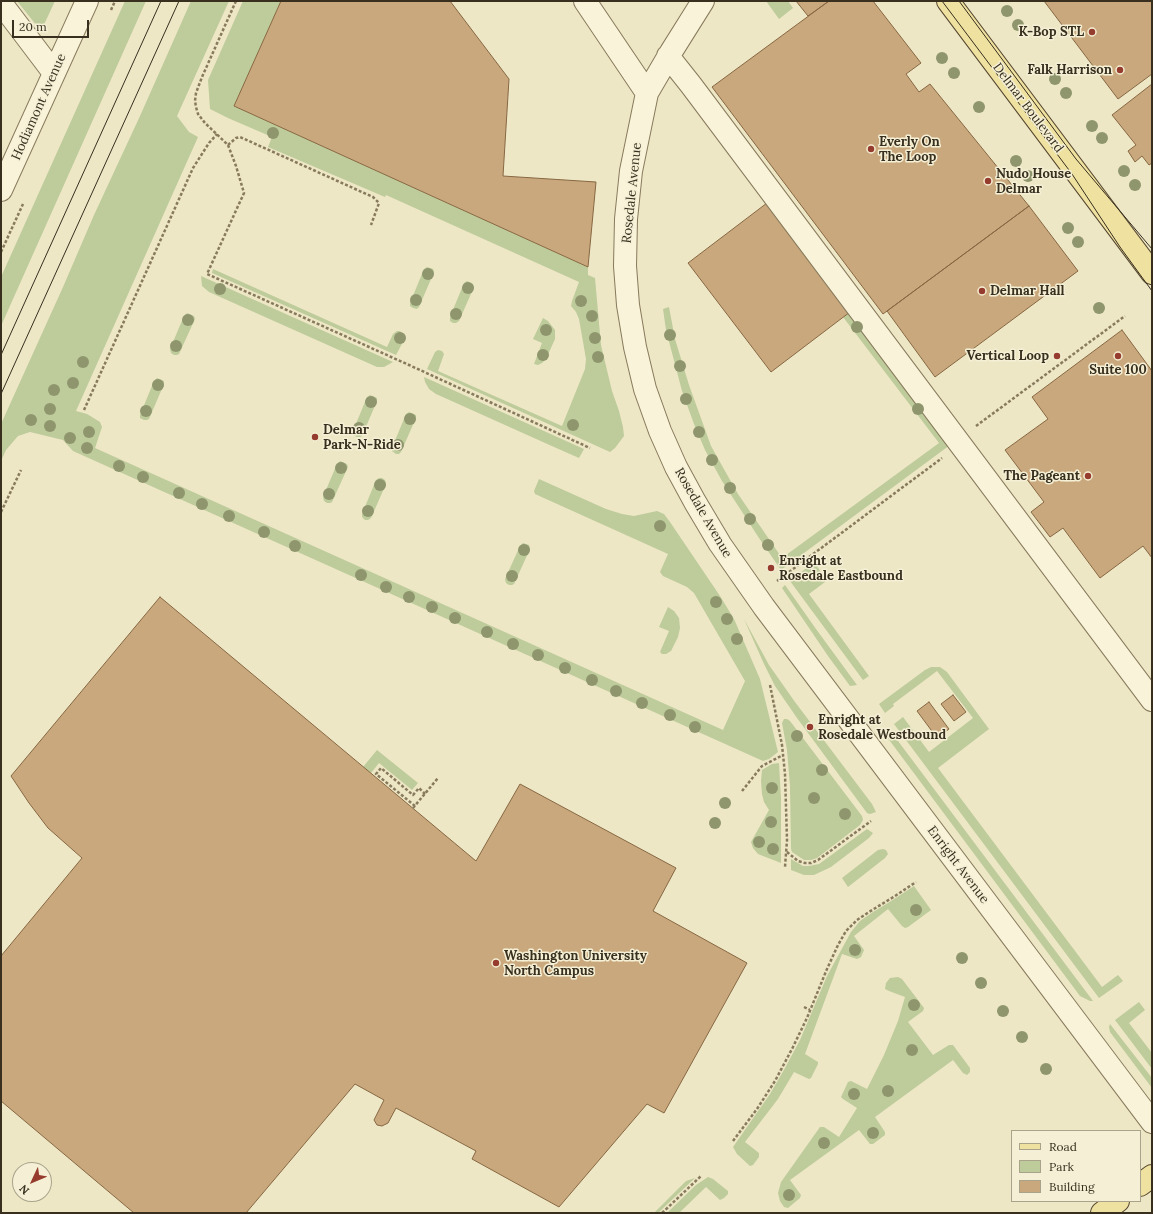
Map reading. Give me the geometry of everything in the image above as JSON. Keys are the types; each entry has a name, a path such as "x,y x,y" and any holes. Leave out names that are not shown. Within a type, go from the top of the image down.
{"main road":[{"name":"Delmar Boulevard","path":"948,1 1152,273"},
{"path":"1141,1184 1152,1176"},
{"path":"1102,1213 1117,1202"}],"street":[{"name":"Hodiamont Avenue","path":"1,190 87,1"},
{"path":"585,1 647,93"},
{"name":"Rosedale Avenue","path":"703,1 668,56 647,93 631,171 626,219 625,266 628,305 635,347 645,389 660,431 676,467 720,544 764,607"},
{"path":"1,3 54,74"},
{"path":"668,56 1152,700"},
{"name":"Enright Avenue","path":"764,607 1152,1122"}],"path":[{"path":"236,1 196,93 196,108 198,114 228,145 244,193 207,274 590,448"},
{"path":"84,410 192,168 217,134"},
{"path":"228,145 236,138 240,137 373,197 379,203 371,225"},
{"path":"1,512 20,470"},
{"path":"770,685 785,774 785,867"},
{"path":"742,791 762,766 783,755"},
{"path":"425,794 419,788 413,794 381,768 376,774 414,807 425,794 438,778"},
{"path":"786,852 798,861 811,863 818,860 871,821"},
{"path":"733,1141 757,1109 775,1081 793,1047 827,969 846,931 857,920 916,882"},
{"path":"804,1007 810,1010"},
{"path":"662,1213 701,1176"}],"green space":[{"path":"17,1 55,1 41,31"},
{"path":"125,1 146,1 1,326 1,277"},
{"path":"191,1 229,1 177,116 189,132 198,137 76,411 87,414 100,422 102,427 95,448 723,730 745,681 694,593 687,587 663,576 660,572 668,554 535,494 534,491 539,479 606,509 622,514 634,516 657,511 664,514 734,619 760,679 778,752 769,759 763,761 73,451 63,440 30,432 18,436 6,450 1,461 1,424"},
{"path":"243,1 281,1 234,106 588,267 588,275 595,278 601,345 612,391 623,427 624,436 615,448 610,452 427,369 435,352 438,350 442,351 444,354 438,371 562,426 585,369 586,359 579,319 571,306 579,282 386,195 385,197 268,147 272,137 210,109 208,80"},
{"path":"766,1 788,1 793,8 779,19"},
{"path":"427,267 433,269 434,272 419,307 417,309 413,308 410,306 410,303 424,269"},
{"path":"213,269 387,347 393,334 397,331 400,331 403,334 404,340 396,355 212,273"},
{"path":"201,276 393,362 384,367 377,367 209,292 202,286"},
{"path":"467,281 473,284 474,287 459,321 453,323 450,321 450,317 464,283"},
{"path":"669,307 675,339 689,385 711,446 738,494 782,558 939,443 843,317 850,312 950,445 781,570 722,481 705,450 682,391 666,330 663,309"},
{"path":"187,313 194,316 195,319 179,354 174,355 171,353 170,349 184,316"},
{"path":"543,318 548,321 555,330 555,339 546,359 538,365 534,364 542,343 533,339"},
{"path":"424,377 584,449 579,458 436,394 429,389"},
{"path":"157,378 164,381 164,384 149,419 144,420 140,418 140,415 154,381"},
{"path":"370,395 377,398 377,401 362,436 357,437 353,435 353,431 367,397"},
{"path":"409,412 416,415 416,418 401,452 396,454 392,451 392,448 406,414"},
{"path":"340,461 347,464 348,467 332,502 327,503 324,501 323,497 337,464"},
{"path":"379,478 385,480 386,484 371,518 365,520 362,517 362,514 376,480"},
{"path":"523,543 529,545 530,549 514,584 509,585 506,583 505,579 520,546"},
{"path":"814,562 825,578 825,582 809,594 869,676 863,680 790,581"},
{"path":"785,585 857,685 850,686 828,656 782,588"},
{"path":"668,607 674,611 679,618 680,628 678,637 671,651 666,654 662,654 660,652 669,631 659,627"},
{"path":"744,619 769,665 872,804 876,812 870,814 867,813 775,686"},
{"path":"931,667 940,667 947,672 989,729 938,768 1102,987 1118,975 1123,981 1099,998 894,724 903,717 929,752 973,718 937,671 893,704 894,706 885,713 879,704"},
{"path":"784,719 790,721 862,816 863,820 860,825 817,858 811,860 804,860 792,852 791,849 790,786 787,750 782,723"},
{"path":"889,729 1093,1001 1080,996 887,737 885,734"},
{"path":"377,750 418,783 412,790 379,763 371,773 363,767"},
{"path":"779,763 781,799 781,863 758,854 753,848 751,842 769,810 764,802 762,794 762,770 772,764"},
{"path":"867,829 873,833 869,838 831,867 814,875 804,875 791,870 791,859 803,866 819,864"},
{"path":"878,850 886,850 888,854 885,858 848,887 842,878"},
{"path":"914,886 931,910 905,928 888,909 854,936 864,950 861,957 857,959 842,954 805,1054 818,1062 818,1064 811,1078 809,1079 794,1072 778,1099 745,1142 759,1153 759,1157 753,1165 750,1166 737,1154 733,1147 770,1094 785,1068 800,1040 827,976 851,932 860,921"},
{"path":"898,977 902,979 924,1008 923,1011 908,1022 933,1055 949,1045 953,1045 970,1068 970,1072 967,1075 963,1073 953,1060 875,1117 885,1132 885,1135 873,1144 870,1144 859,1130 790,1180 801,1195 800,1198 788,1208 784,1207 780,1201 778,1193 781,1182 820,1127 824,1127 839,1137 857,1108 841,1097 848,1082 851,1081 867,1089 884,1055 898,1021 905,997 885,989 886,983 890,978"},
{"path":"1139,1002 1145,1010 1129,1023 1152,1053 1152,1069 1115,1020"},
{"path":"1110,1024 1152,1078 1152,1088 1110,1032"},
{"path":"708,1177 713,1179 728,1191 728,1194 724,1198 720,1200 706,1187 679,1213 667,1213 696,1185"},
{"path":"695,1178 658,1213 654,1213 686,1181"}],"building":[{"path":"281,1 450,1 509,79 503,176 596,182 588,267 234,106"},
{"path":"796,1 829,1 808,16"},
{"name":"Everly On The Loop","path":"829,1 873,1 921,63 906,74 919,92 930,84 1029,206 883,314 712,87"},
{"path":"1044,1 1152,1 1152,74 1118,99"},
{"path":"1152,84 1152,163 1149,165 1142,156 1135,162 1128,151 1136,145 1112,115"},
{"path":"767,203 850,312 771,372 688,263"},
{"name":"Delmar Hall","path":"1029,206 1078,271 935,377 887,311"},
{"name":"The Pageant","path":"1122,330 1152,371 1152,558 1143,546 1100,578 1063,528 1050,537 1031,512 1044,502 1005,450 1048,419 1032,397"},
{"name":"Washington University North Campus","path":"160,597 476,861 520,784 676,868 653,911 747,963 664,1113 647,1104 559,1207 472,1159 476,1151 396,1108 388,1123 382,1126 377,1125 374,1120 384,1100 355,1084 246,1213 134,1213 1,1101 1,956 82,858 48,828 11,776"},
{"path":"953,695 966,712 954,721 941,704"},
{"path":"929,702 949,729 937,738 917,711"}],"tram line":[{"path":"1,355 161,1"},
{"path":"1,394 179,1"},
{"path":"942,1 1072,174 1120,247 1152,291"},
{"path":"959,1 1076,159 1152,249"}],"place":[{"name":"K-Bop STL","path":"1092,32"},
{"name":"Falk Harrison","path":"1120,70"},
{"name":"Everly On The Loop","path":"871,149"},
{"name":"Nudo House Delmar","path":"988,181"},
{"name":"Delmar Hall","path":"982,291"},
{"name":"Vertical Loop","path":"1057,356"},
{"name":"Suite 100","path":"1118,356"},
{"name":"Delmar Park-N-Ride","path":"315,437"},
{"name":"The Pageant","path":"1088,476"},
{"name":"Enright at Rosedale Eastbound","path":"771,568"},
{"name":"Enright at Rosedale Westbound","path":"810,727"},
{"name":"Washington University North Campus","path":"496,963"}]}
